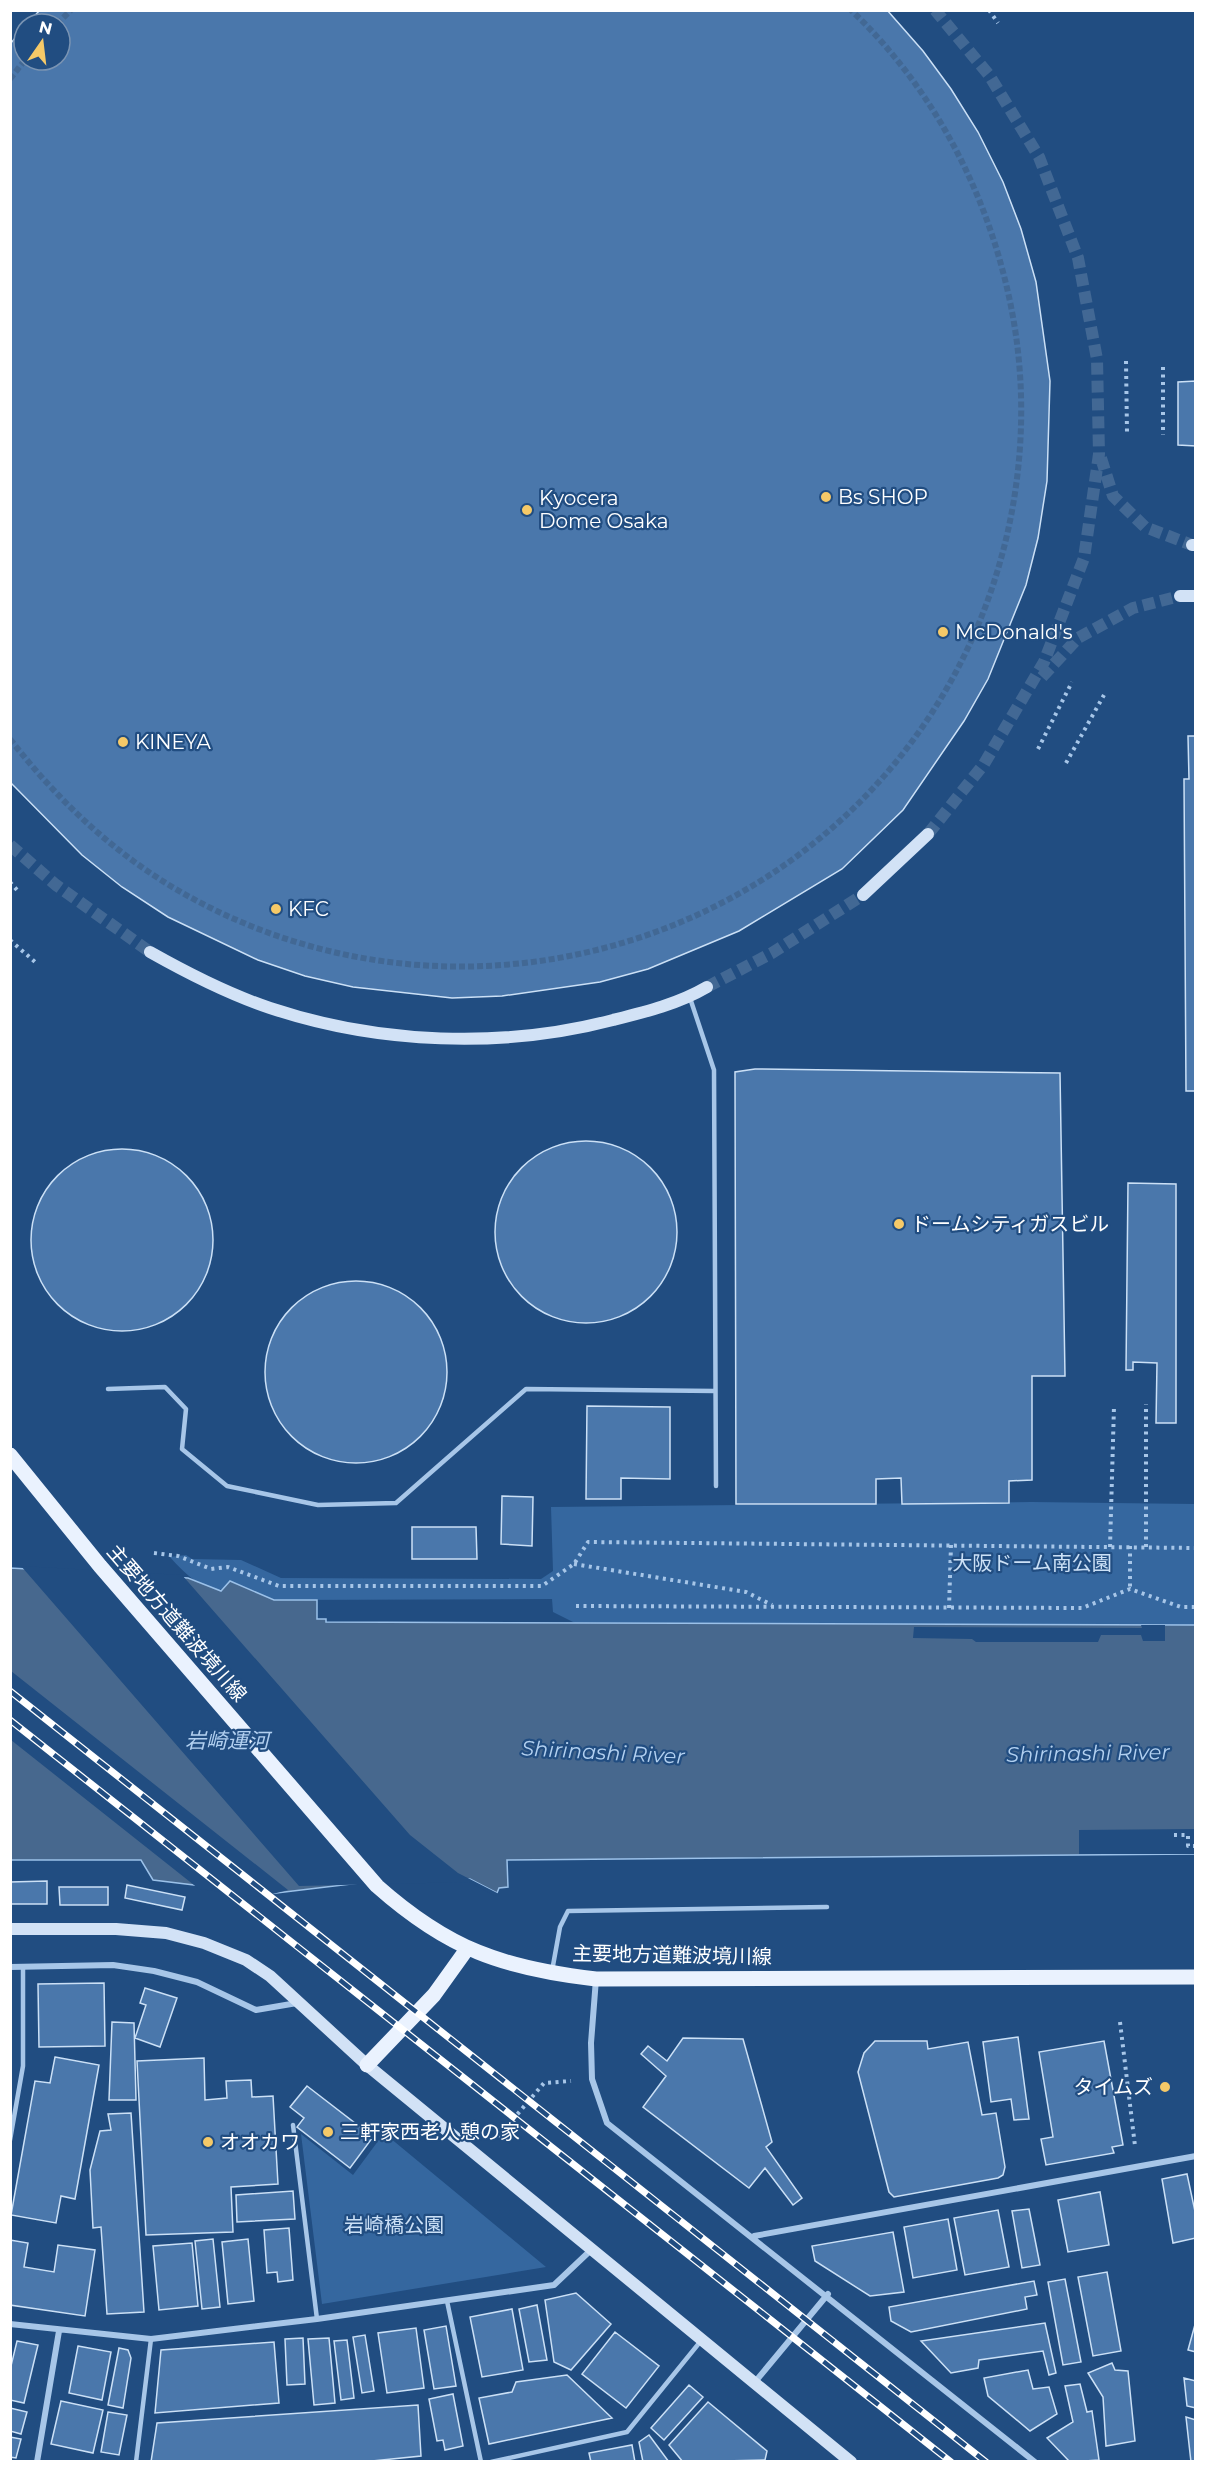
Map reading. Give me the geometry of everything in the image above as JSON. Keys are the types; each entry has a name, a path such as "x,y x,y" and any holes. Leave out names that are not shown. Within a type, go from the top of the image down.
{"main road":[{"name":"主要地方道難波境川線","path":"10,1455 100,1566 377,1886 407,1912 467,1949 517,1967 596,1979 1196,1977"},
{"path":"367,2065 434,1995 467,1949"}],"street":[{"path":"1180,596 1196,596"},
{"path":"863,895 928,834"},
{"path":"150,952 219,988 271,1008 356,1029 412,1036 470,1039 569,1030 690,998 707,987"},
{"path":"10,1929 116,1929 166,1933 204,1943 246,1960 270,1976 367,2065 851,2462"},
{"path":"10,1967 113,1965 154,1971 196,1982 256,2010 298,2003"},
{"path":"596,1979 591,2043 592,2079 607,2123 828,2294 1035,2462"},
{"path":"753,2236 1196,2156"},
{"path":"10,2324 151,2339 317,2319 554,2284 591,2250"},
{"path":"755,2382 828,2294"},
{"path":"37,2462 59,2331"}],"lane":[{"path":"690,998 714,1070 716,1486"},
{"path":"108,1389 165,1387 186,1409 182,1449 227,1486 318,1504 396,1503 526,1389 715,1391"},
{"path":"552,1973 560,1927 568,1911 826,1907"},
{"path":"10,2140 23,2066 23,1967"},
{"path":"293,2125 317,2319"},
{"path":"447,2301 481,2462"},
{"path":"136,2462 151,2339"},
{"path":"491,2462 627,2432 702,2339"}],"path":[{"path":"989,10 998,23"},
{"path":"1126,361 1127,432"},
{"path":"1163,367 1163,435"},
{"path":"1038,749 1072,682"},
{"path":"1066,764 1104,695"},
{"path":"10,882 17,890"},
{"path":"10,940 35,962"},
{"path":"1146,1404 1146,1547"},
{"path":"1110,1547 1114,1406"},
{"path":"154,1553 178,1556 212,1569 228,1567 279,1586 542,1586 574,1564 588,1542 1196,1548"},
{"path":"949,1608 951,1545"},
{"path":"1130,1546 1130,1589"},
{"path":"574,1564 746,1592 775,1607"},
{"path":"576,1606 1082,1608 1130,1589 1181,1607 1196,1607"},
{"path":"1174,1835 1188,1835 1188,1846 1196,1846"},
{"path":"1120,2022 1138,2166"},
{"path":"498,2137 544,2083 592,2079"}],"green space":[{"name":"大阪ドーム南公園","path":"1031,1502 1195,1504 1195,1625 575,1623 553,1612 552,1599 274,1600 230,1582 224,1588 216,1590 208,1588 190,1577 170,1557 186,1555 192,1559 241,1560 281,1578 541,1579 553,1571 551,1507"},
{"name":"岩崎橋公園","path":"384,2133 546,2267 322,2304 301,2134 353,2175"}],"water":[{"name":"岩崎運河","path":"10,1568 188,1578 221,1591 230,1581 274,1600 317,1600 317,1619 326,1619 326,1622 1195,1625 1195,1854 507,1860 508,1887 499,1888 497,1893 470,1879 376,1881 268,1894 153,1880 141,1860 11,1860"}],"pier":[{"path":"21,1566 182,1575 410,1835 458,1873 499,1894 495,1896 469,1882 299,1886"},
{"path":"1141,1625 1165,1625 1165,1641 1143,1641 1141,1635 1101,1635 1098,1642 976,1642 972,1639 913,1638 914,1627 1142,1628"},
{"path":"11,1671 288,1890 261,1897 199,1889 11,1740"},
{"path":"1194,1829 1194,1854 1079,1854 1079,1830"}],"building":[{"name":"Kyocera Dome Osaka","path":"40,10 887,10 923,51 951,89 978,132 1003,182 1021,229 1036,282 1050,381 1047,481 1038,538 1026,585 988,679 964,721 903,810 842,869 739,931 648,969 600,982 502,996 452,998 353,987 305,976 258,960 168,917 122,887 82,855 10,782 10,44 12,42 12,72 72,72 72,12 38,12"},
{"path":"1196,381 1196,446 1178,445 1178,382"},
{"path":"1188,736 1196,736 1196,1091 1186,1091 1184,779 1189,779"},
{"name":"ドームシティガスビル","path":"755,1069 1060,1073 1065,1376 1032,1376 1032,1480 1009,1481 1009,1503 902,1504 901,1478 876,1479 876,1504 736,1504 735,1072"},
{"path":"586,1141 621,1148 650,1168 670,1197 677,1232 670,1267 650,1296 621,1316 586,1323 551,1316 522,1296 502,1267 495,1232 502,1197 522,1168 551,1148"},
{"path":"122,1149 157,1156 173,1164 186,1176 198,1189 206,1205 213,1240 206,1275 198,1291 186,1304 173,1316 157,1324 122,1331 87,1324 71,1316 58,1304 46,1291 38,1275 31,1240 38,1205 46,1189 58,1176 71,1164 87,1156"},
{"path":"1128,1183 1176,1184 1176,1423 1156,1423 1157,1363 1133,1362 1133,1370 1126,1370"},
{"path":"356,1281 391,1288 407,1296 420,1308 432,1321 440,1337 447,1372 440,1407 432,1423 420,1436 407,1448 391,1456 356,1463 321,1456 305,1448 292,1436 280,1423 272,1407 265,1372 272,1337 280,1321 292,1308 305,1296 321,1288"},
{"path":"587,1406 670,1407 670,1479 621,1478 621,1499 586,1499"},
{"path":"502,1496 533,1497 532,1546 501,1544"},
{"path":"412,1527 476,1527 477,1559 412,1559"},
{"path":"47,1881 47,1904 10,1904 10,1882"},
{"path":"127,1885 185,1897 182,1910 125,1898"},
{"path":"59,1887 108,1887 108,1905 60,1905"},
{"path":"104,1983 105,2046 39,2047 38,1984"},
{"path":"145,1988 177,1998 160,2047 135,2038 146,2005 140,2003"},
{"path":"112,2022 134,2023 136,2100 109,2100"},
{"path":"1018,2037 1029,2119 1014,2120 1011,2099 991,2102 983,2042"},
{"path":"683,2038 743,2039 772,2142 766,2147 802,2198 793,2205 765,2168 749,2188 643,2107 666,2076 641,2054 648,2046 667,2061"},
{"path":"875,2041 927,2041 928,2049 968,2042 982,2115 996,2113 1005,2167 1003,2175 998,2178 894,2197 889,2192 858,2072 864,2053"},
{"path":"1104,2041 1123,2145 1112,2147 1114,2153 1046,2165 1041,2139 1053,2137 1039,2052"},
{"path":"55,2057 99,2065 75,2199 61,2196 56,2223 11,2215 35,2081 50,2083"},
{"name":"オオカワ","path":"204,2058 205,2100 227,2098 226,2081 251,2080 252,2097 273,2096 278,2184 231,2187 233,2232 146,2235 137,2061"},
{"path":"307,2086 373,2137 350,2168 297,2127 304,2118 290,2107"},
{"path":"131,2113 144,2312 107,2314 101,2227 93,2228 90,2170 100,2131 111,2130 108,2114"},
{"path":"1187,2174 1196,2216 1196,2238 1173,2243 1162,2179"},
{"path":"293,2191 295,2219 237,2222 236,2195"},
{"path":"1100,2192 1109,2245 1068,2252 1058,2200"},
{"path":"1029,2209 1040,2265 1022,2268 1012,2211"},
{"path":"998,2210 1009,2267 965,2275 954,2218"},
{"path":"948,2219 957,2270 913,2278 904,2227"},
{"path":"289,2228 293,2280 278,2282 277,2272 267,2273 264,2230"},
{"path":"893,2232 904,2292 870,2296 815,2261 812,2246"},
{"path":"213,2239 220,2307 202,2309 195,2241"},
{"path":"248,2239 254,2301 228,2304 222,2242"},
{"path":"10,2240 28,2243 24,2267 54,2272 58,2245 95,2250 85,2316 10,2305"},
{"path":"192,2243 198,2306 159,2310 153,2246"},
{"path":"1107,2272 1121,2351 1093,2356 1078,2277"},
{"path":"1065,2279 1081,2362 1063,2365 1048,2282"},
{"path":"1034,2281 1037,2295 1025,2297 1027,2309 911,2332 891,2321 889,2307"},
{"path":"576,2293 611,2324 571,2370 554,2362 545,2300"},
{"path":"537,2305 547,2360 529,2362 519,2309"},
{"path":"512,2309 523,2370 482,2377 470,2317"},
{"path":"1196,2321 1196,2352 1188,2350"},
{"path":"1045,2323 1056,2373 1049,2375 1043,2351 979,2360 978,2368 951,2373 921,2341"},
{"path":"446,2326 456,2386 434,2389 424,2330"},
{"path":"416,2328 424,2388 387,2393 378,2333"},
{"path":"615,2332 659,2366 626,2408 582,2374"},
{"path":"365,2335 374,2391 362,2393 353,2337"},
{"path":"303,2338 305,2384 287,2385 285,2339"},
{"path":"329,2338 335,2403 314,2405 308,2339"},
{"path":"347,2340 354,2398 341,2400 334,2341"},
{"path":"17,2341 38,2345 24,2403 10,2400 10,2370"},
{"path":"274,2342 279,2403 155,2413 161,2350"},
{"path":"78,2346 111,2352 102,2400 69,2393"},
{"path":"119,2348 128,2350 131,2358 123,2408 108,2405"},
{"path":"1112,2363 1115,2370 1128,2371 1135,2441 1106,2446 1103,2397 1088,2373"},
{"path":"1028,2370 1033,2389 1049,2387 1057,2414 1030,2431 988,2396 984,2378"},
{"path":"567,2375 612,2418 489,2444 479,2398 512,2392 516,2382"},
{"path":"1184,2378 1196,2381 1196,2408 1187,2406"},
{"path":"1080,2384 1087,2412 1092,2411 1099,2460 1070,2462 1047,2438 1073,2422 1065,2386"},
{"path":"689,2385 703,2397 664,2440 651,2428"},
{"path":"453,2394 463,2446 445,2450 443,2440 437,2441 429,2399"},
{"path":"61,2401 103,2410 93,2453 51,2444"},
{"path":"708,2402 767,2451 765,2460 683,2462 669,2445"},
{"path":"418,2405 421,2456 362,2462 151,2462 157,2423"},
{"path":"10,2408 27,2412 21,2434 10,2431"},
{"path":"108,2412 127,2415 119,2455 101,2452"},
{"path":"1186,2417 1196,2420 1196,2462 1191,2462"},
{"path":"649,2435 669,2462 643,2462 639,2442"},
{"path":"10,2437 21,2439 16,2458 10,2457"},
{"path":"632,2445 635,2462 591,2462 589,2453"}],"tunnel":[{"path":"10,739 46,782 85,821 128,857 174,888 288,939 406,964 525,963 640,938 747,889 842,819 922,728 981,618 1005,545 1013,508 1021,432 1021,393 1013,317 1004,274 975,191 935,113 910,76 851,10"},
{"path":"928,834 984,764 1044,662 1084,558 1099,454 1097,359 1078,258 1039,157 989,75 935,10"},
{"path":"10,79 16,72"},
{"path":"1101,458 1113,496 1145,527 1192,545"},
{"path":"1042,677 1078,638 1133,608 1180,596"},
{"path":"10,845 56,885 150,952"},
{"path":"707,987 772,953 863,895"}],"railway":[{"path":"10,1691 986,2462"},
{"path":"10,1720 951,2462"}],"place":[{"name":"Bs SHOP","path":"826,497"},
{"name":"Kyocera Dome Osaka","path":"527,510"},
{"name":"McDonald's","path":"943,632"},
{"name":"KINEYA","path":"123,742"},
{"name":"KFC","path":"276,909"},
{"name":"ドームシティガスビル","path":"899,1224"},
{"name":"タイムズ","path":"1165,2087"},
{"name":"三軒家西老人憩の家","path":"328,2132"},
{"name":"オオカワ","path":"208,2142"}],"water label":[{"name":"Shirinashi River","path":"603,1752"},
{"name":"Shirinashi River","path":"1088,1753"}]}
